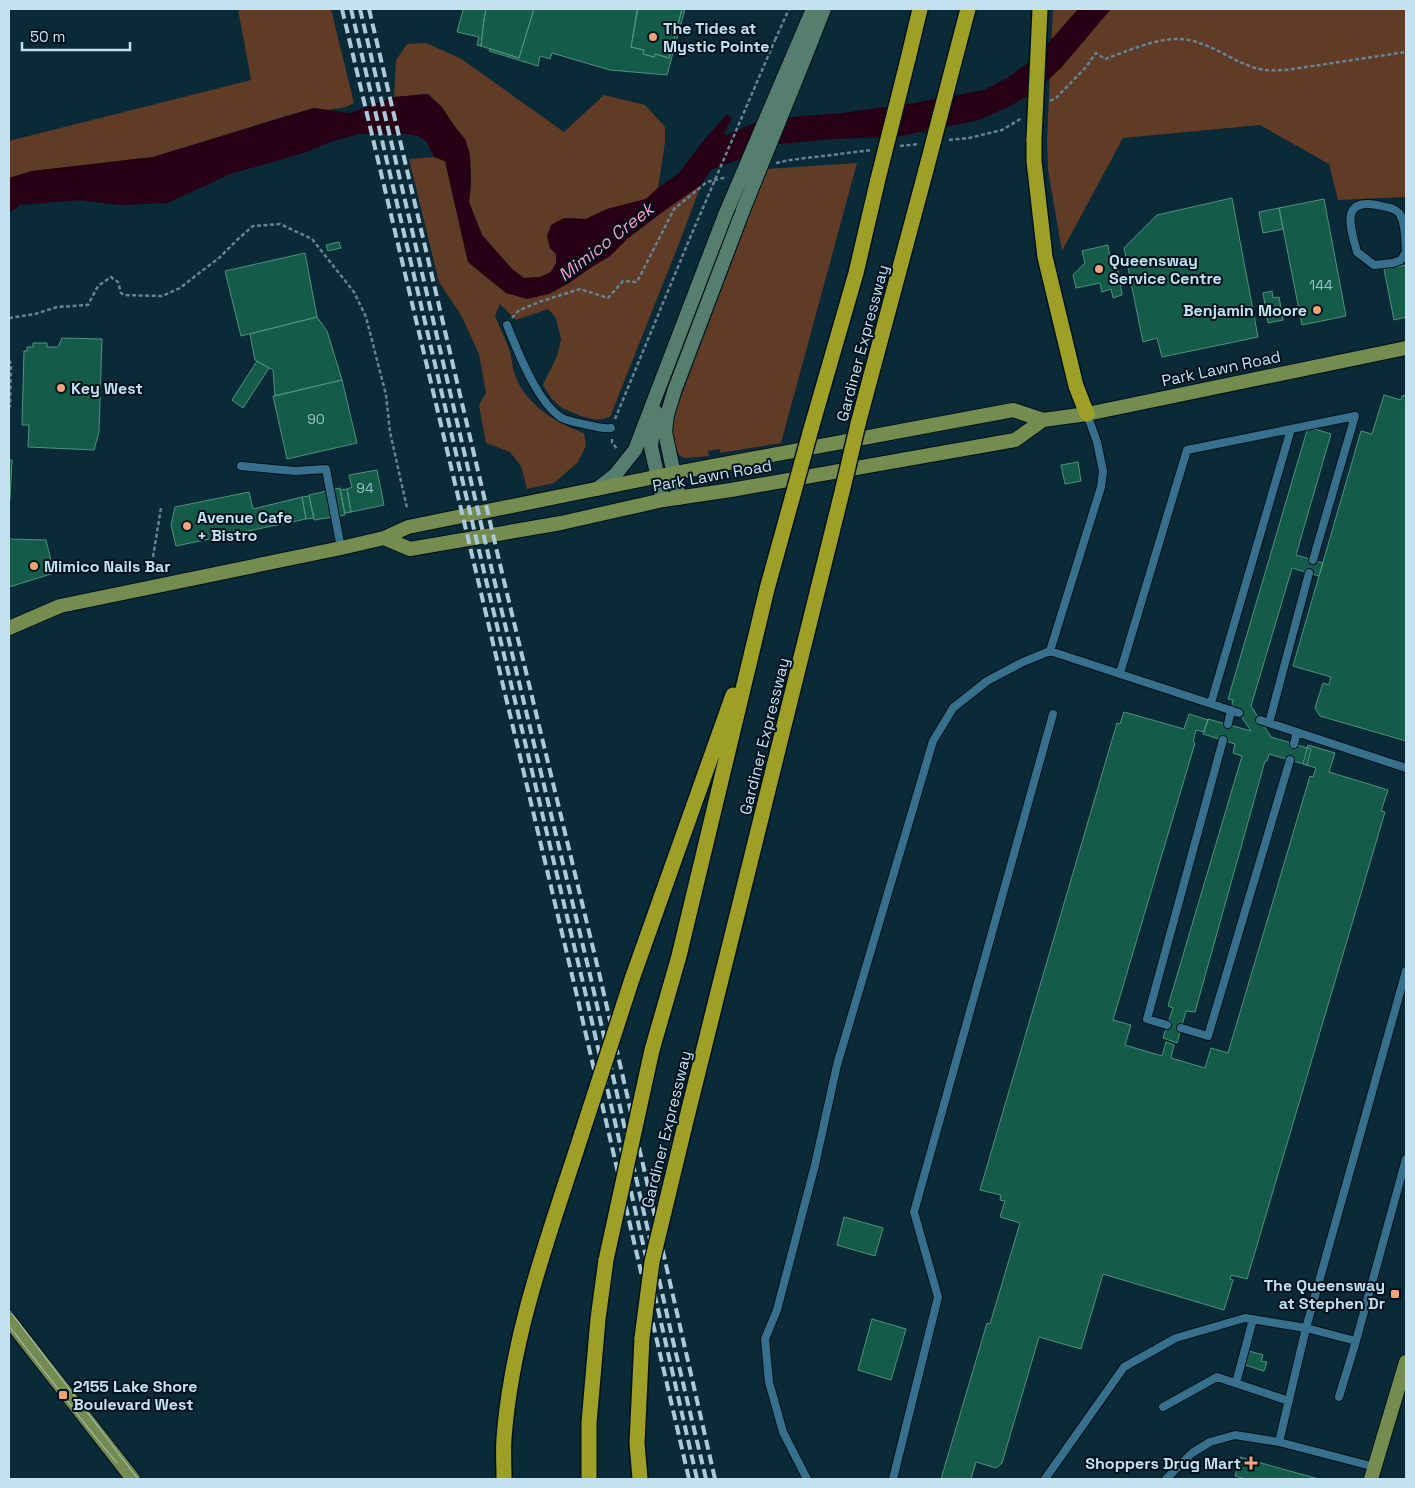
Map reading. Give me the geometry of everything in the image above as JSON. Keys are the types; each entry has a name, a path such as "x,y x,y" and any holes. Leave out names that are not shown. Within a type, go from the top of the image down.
{"highway":[{"name":"Gardiner Expressway","path":"589,1479 589,1423 598,1319 606,1260 652,1050 679,956 767,589 856,273 920,9"},
{"name":"Gardiner Expressway","path":"640,1479 637,1443 642,1338 652,1262 858,424 968,9"},
{"path":"1040,9 1034,161 1045,257 1076,386 1087,414"},
{"path":"504,1479 504,1438 515,1357 534,1281 632,979 735,690 767,589"}],"main road":[{"path":"679,498 665,432 667,415 800,54 813,9"},
{"path":"597,489 616,475 635,450 725,216 800,54 824,9"},
{"name":"Park Lawn Road","path":"9,628 60,606 341,548 384,538 408,527 657,476 1013,410 1043,420 1087,414 1406,348"},
{"path":"657,393 652,447 663,500"},
{"name":"Park Lawn Road","path":"384,538 410,549 561,523 663,500 1015,440 1043,420"},
{"path":"9,1320 133,1479"},
{"path":"1373,1473 1406,1362"}],"lane":[{"path":"1370,204 1389,208 1399,213 1403,221 1406,252 1401,260 1374,265 1360,255 1357,252 1349,220 1354,208 1358,205 1370,204"},
{"path":"507,325 526,370 539,393 551,408 561,417 605,429 611,428"},
{"path":"1050,651 1101,487 1103,471 1097,442 1087,414"},
{"path":"1120,673 1187,450 1355,416 1313,560"},
{"path":"1211,703 1291,429"},
{"path":"241,466 295,471 326,469 341,548"},
{"path":"1269,723 1309,573"},
{"path":"807,1479 782,1432 768,1382 765,1339 777,1310 837,1065 933,741 953,708 987,681 1023,662 1050,651 1235,712 1228,724"},
{"path":"893,1479 938,1297 914,1212 1052,714"},
{"path":"1260,720 1406,768"},
{"path":"1294,744 1297,732"},
{"path":"1167,1025 1147,1019 1223,740"},
{"path":"1180,1028 1208,1036 1290,760"},
{"path":"1279,1442 1306,1328 1406,971"},
{"path":"1339,1397 1406,1159"},
{"path":"1045,1479 1124,1367 1176,1338 1244,1318 1306,1328 1356,1341"},
{"path":"1236,1383 1252,1319"},
{"path":"1163,1407 1217,1376 1289,1401"},
{"path":"1166,1479 1192,1453 1210,1442 1234,1435 1279,1442 1373,1473"}],"path":[{"path":"620,453 612,442 611,428 686,245 789,9"},
{"path":"1096,53 1105,59 1137,48 1175,39 1200,44 1241,63 1260,69 1286,70 1406,52"},
{"path":"507,325 518,311 539,302 580,289 608,298 623,280 637,282 674,209"},
{"path":"9,318 35,314 57,307 88,306 98,286 111,277 118,282 124,295 162,296 180,288 220,257 253,226 280,224 312,239 354,292 366,317 386,395 390,432 407,508"},
{"path":"9,360 11,364 9,407"},
{"path":"153,557 161,508"}],"shaded area":[{"path":"238,9 331,9 354,103 346,107 328,110 314,108 153,157 32,171 9,178 9,141 251,80"},
{"path":"1053,9 1406,9 1406,197 1338,200 1329,164 1260,125 1123,138 1062,251 1048,170 1047,139"},
{"path":"426,43 460,58 564,132 604,95 645,105 665,127 665,142 658,188 646,199 607,209 586,219 564,218 550,248 556,254 556,263 551,272 540,277 524,278 512,269 482,235 469,202 471,184 470,155 465,139 427,94 394,97 396,60 407,44"},
{"path":"434,157 445,161 468,262 491,281 569,283 610,256 628,238 701,185 610,417 597,420 562,408 551,398 543,385 557,356 561,339 556,318 548,309 516,320 500,304 495,316 510,352 514,372 526,395 552,418 584,433 586,446 578,462 554,483 527,489 521,466 510,452 486,443 479,405 486,393 479,354 461,315 439,282 409,159"},
{"path":"857,163 781,443 720,453 720,449 708,451 709,456 685,458 680,456 672,437 673,418 767,169"}],"water":[{"name":"Mimico Creek","path":"1078,9 1111,9 1061,68 1035,92 1006,108 979,120 896,137 833,139 779,144 711,170 701,185 628,238 610,256 549,294 527,299 506,293 468,262 445,161 434,157 427,142 418,136 405,134 359,134 330,142 307,152 230,174 168,203 120,205 80,200 20,205 9,213 9,178 32,171 153,157 314,108 350,113 394,97 428,94 442,107 465,139 470,155 471,184 469,202 482,235 512,269 524,278 540,277 551,272 556,263 556,254 550,248 547,236 551,225 564,218 586,219 607,209 646,199 679,173 703,141 727,114 732,119 724,134 726,135 757,122 914,103 984,90 1007,78 1035,58"}],"building":[{"path":"462,9 486,9 481,46 477,45 479,37 457,32"},
{"path":"486,9 534,9 519,58 481,46"},
{"path":"534,9 638,9 631,47 644,50 643,54 654,57 655,54 669,58 682,9 685,9 667,75 610,70 552,53 550,59 540,56 538,66 489,51 490,48 519,58"},
{"name":"The Tides at Mystic Pointe","path":"637,9 682,9 669,58 655,54 654,57 643,54 644,50 631,47"},
{"path":"1232,198 1258,337 1162,357 1157,338 1143,342 1124,248 1157,215"},
{"path":"1324,199 1346,316 1302,325 1279,208"},
{"path":"1279,208 1283,229 1263,233 1259,212"},
{"path":"339,242 341,248 328,251 326,245"},
{"name":"Queensway Service Centre","path":"1108,245 1110,258 1116,256 1122,295 1113,298 1111,289 1102,292 1100,283 1076,288 1073,275 1085,263 1082,251"},
{"path":"305,253 317,317 241,336 225,271"},
{"path":"1406,265 1406,317 1394,320 1384,269"},
{"path":"1272,291 1273,298 1279,297 1283,320 1268,323 1263,293"},
{"path":"317,317 327,331 342,380 275,396 273,370 255,360 250,334"},
{"name":"Key West","path":"62,338 102,339 99,432 94,450 28,447 29,425 22,425 24,351 27,351 27,347 33,347 33,343 47,343 47,347 58,347"},
{"path":"257,361 269,368 243,408 232,400"},
{"path":"342,380 357,443 287,459 273,396"},
{"path":"1384,395 1401,400 1402,396 1406,395 1406,741 1320,716 1315,708 1323,683 1329,685 1331,677 1293,666 1361,431 1372,434"},
{"path":"1308,427 1331,434 1296,555 1323,563 1319,576 1292,568 1251,706 1271,737 1311,749 1307,765 1269,754 1267,761 1265,761 1195,1012 1186,1011 1177,1043 1163,1038 1173,1008 1168,1006 1242,756 1233,753 1235,744 1203,734 1208,719 1251,731 1232,703 1233,700 1228,699"},
{"path":"9,460 12,460 10,500 9,500"},
{"path":"1078,462 1081,481 1065,484 1061,465"},
{"path":"377,470 384,505 351,512 347,489 352,487 349,475"},
{"path":"340,488 345,515 314,520 309,495"},
{"path":"347,489 351,512 345,513 340,490"},
{"path":"249,492 253,509 302,497 306,519 176,546 171,525 175,507"},
{"path":"309,496 314,518 306,519 302,497"},
{"path":"9,539 46,540 54,573 9,587"},
{"path":"1124,712 1184,729 1189,714 1208,720 1204,732 1196,730 1193,742 1195,743 1113,1020 1131,1025 1125,1045 1162,1056 1166,1042 1174,1045 1171,1058 1205,1068 1211,1048 1228,1053 1310,776 1313,777 1316,768 1303,764 1308,745 1335,753 1329,772 1388,790 1381,811 1385,812 1247,1279 1231,1275 1230,1279 1233,1280 1224,1310 1103,1274 1081,1349 1039,1337 1002,1463 996,1468 976,1462 971,1479 941,1479 987,1323 990,1324 1020,1223 1000,1217 1005,1201 1000,1200 1001,1195 980,1190 1117,723 1120,724"},
{"path":"844,1217 883,1228 875,1256 837,1245"},
{"path":"872,1319 906,1329 891,1380 858,1370"},
{"path":"1249,1351 1263,1355 1261,1361 1267,1362 1264,1371 1245,1365"},
{"name":"Shoppers Drug Mart","path":"1240,1457 1319,1479 1246,1479 1235,1476"}],"tram line":[{"path":"9,1310 138,1479"},
{"path":"9,1326 117,1463"}],"railway":[{"path":"342,9 577,996 689,1479"},
{"path":"351,9 584,987 697,1479"},
{"path":"360,9 494,579 591,979 706,1479"},
{"path":"369,9 503,577 600,977 715,1479"}],"place":[{"name":"The Tides at Mystic Pointe","path":"653,37"},
{"name":"Queensway Service Centre","path":"1099,269"},
{"name":"Benjamin Moore","path":"1317,310"},
{"name":"Key West","path":"61,388"},
{"name":"Avenue Cafe + Bistro","path":"187,526"},
{"name":"Mimico Nails Bar","path":"34,566"},
{"name":"The Queensway at Stephen Dr","path":"1395,1294"},
{"name":"2155 Lake Shore Boulevard West","path":"63,1395"},
{"name":"Shoppers Drug Mart","path":"1251,1463"}]}
